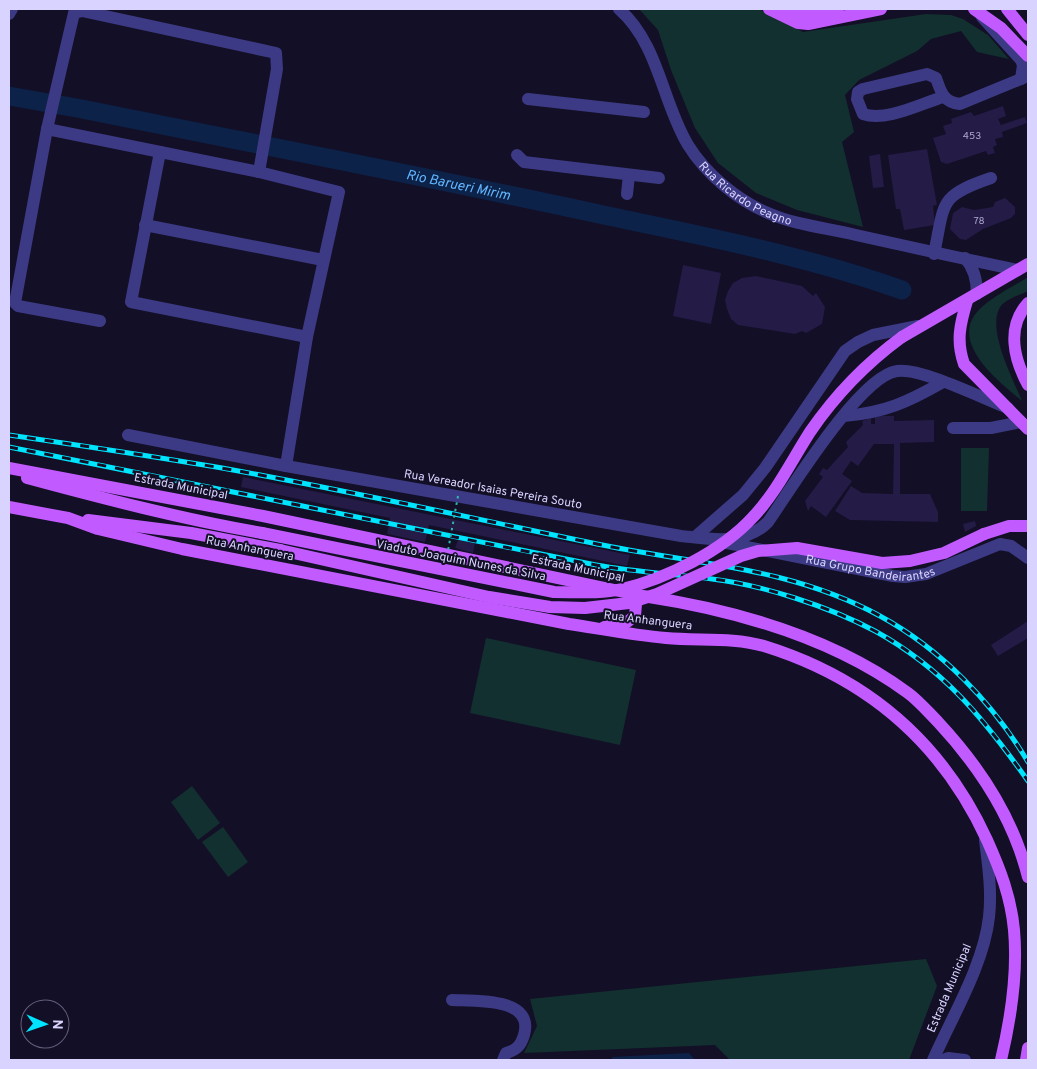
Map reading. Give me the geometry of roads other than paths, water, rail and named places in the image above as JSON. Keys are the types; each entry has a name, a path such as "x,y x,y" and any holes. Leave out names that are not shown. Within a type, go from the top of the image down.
{"main road":[{"path":"769,9 798,23 808,24 881,9"},
{"path":"789,9 808,14 838,9"},
{"path":"1007,9 1028,35"},
{"path":"976,10 1001,28 1028,56"},
{"path":"1025,266 972,298 958,332 959,351 964,364 1025,425"},
{"name":"Viaduto Joaquim Nunes da Silva","path":"9,469 17,476 80,494 200,522 554,592 592,593 620,589 652,580 691,561 737,532 750,520 844,387 878,355 902,337 972,298"},
{"path":"1028,303 1020,312 1014,338 1015,354 1028,384"},
{"name":"Estrada Municipal","path":"9,469 263,516 627,593 687,603 732,614 812,641 868,668 910,694 942,727 982,774 1011,827 1028,877"},
{"name":"Rua Anhanguera","path":"9,507 68,518 98,529 182,549 623,634 727,640 762,646 803,660 850,684 896,718 938,758 974,811 1005,882 1014,930 1012,1006 1001,1060"},
{"path":"68,518 174,531 280,550 489,597 550,607 584,608 615,605 657,594 741,556 758,551 797,548 882,562 910,561 944,553 984,534 1010,526 1028,526"},
{"path":"594,628 619,624 636,616 636,604 627,593"},
{"path":"1026,1060 1028,1048"}],"street":[{"path":"9,14 12,9"},
{"name":"Rua Ricardo Peagno","path":"619,9 630,20 647,46 676,123 690,148 711,173 733,192 756,207 786,219 934,254 1025,266"},
{"path":"943,98 891,113 871,116 863,114 857,99 858,92 863,89 926,74 936,78 943,98 951,103 960,104 1024,77 1021,60 976,10"},
{"path":"100,321 18,306 15,303 49,124 74,13 82,11 276,53 277,69 260,167"},
{"path":"528,99 644,112"},
{"path":"49,124 160,152 260,167 338,191 340,194 323,260 307,337 286,466"},
{"path":"160,152 131,302 307,337"},
{"path":"517,156 524,162 659,178"},
{"path":"627,194 629,175"},
{"path":"934,254 944,206 951,196 961,188 991,178"},
{"path":"145,224 323,260"},
{"path":"965,258 976,278 972,298"},
{"path":"700,538 743,495 765,468 844,351 873,335 915,328 930,321"},
{"name":"Rua Vereador Isaias Pereira Souto","path":"128,435 561,516 700,538 738,539 761,529 844,416 864,392 885,375 896,371 913,372 1008,408"},
{"path":"844,416 880,412 918,396 943,382"},
{"path":"953,428 991,428 1025,425"},
{"name":"Rua Grupo Bandeirantes","path":"700,538 893,576 926,574 1000,544 1011,546 1028,558"},
{"name":"Estrada Municipal","path":"932,1060 975,966 986,933 990,905 984,835"},
{"path":"452,1000 491,1001 506,1005 523,1016 527,1023 523,1040 518,1048 506,1052 503,1060"},
{"path":"943,1060 948,1058 965,1060"}],"water":[{"path":"689,1053 695,1060 612,1060 612,1057"}],"waterway":[{"name":"Rio Barueri Mirim","path":"9,96 406,174 714,238 828,266 902,290"}],"railway":[{"path":"9,435 279,478 597,544 742,569 812,587 880,616 924,644 964,679 982,699 999,719 1028,762"},
{"path":"9,447 596,565 732,582 796,598 875,631 922,662 961,697 978,716 1028,781"}]}
